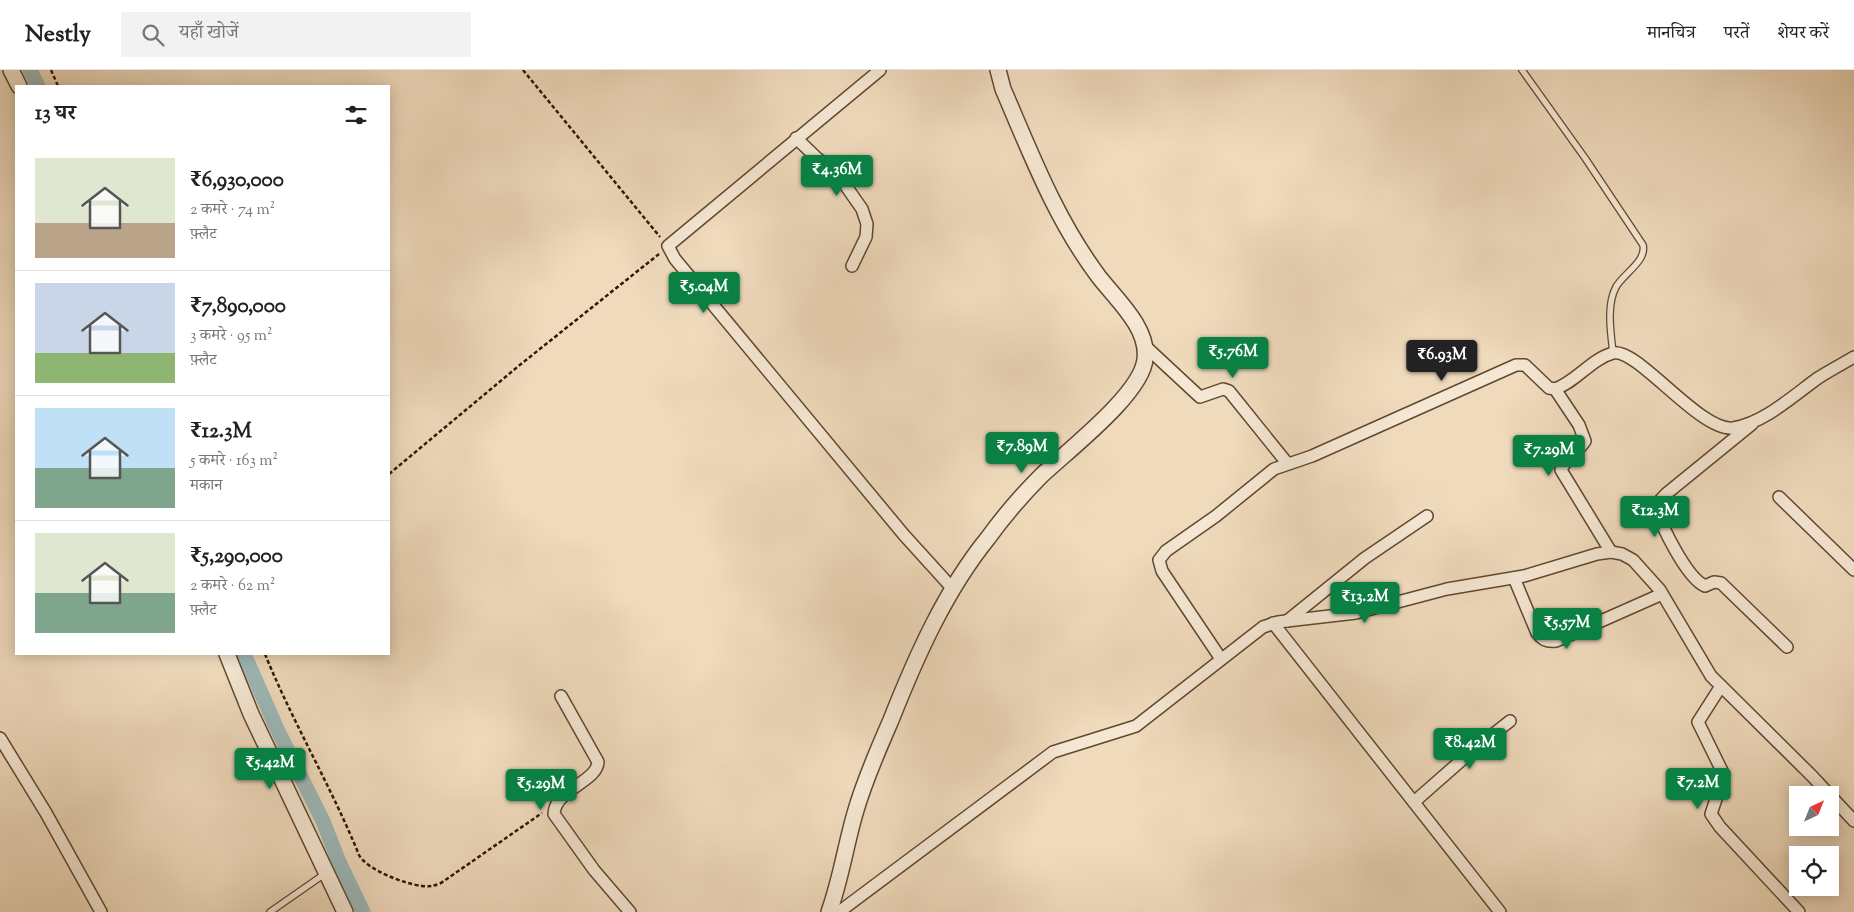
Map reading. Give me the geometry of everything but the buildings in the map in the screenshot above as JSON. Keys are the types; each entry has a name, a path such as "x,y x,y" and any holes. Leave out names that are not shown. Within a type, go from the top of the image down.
{"street":[{"path":"11,70 18,85"},
{"path":"880,70 796,138 669,249 904,535 953,589"},
{"path":"829,912 845,859 855,811 868,774 904,688 953,589 986,540 1018,500 1041,476 1108,415 1137,380 1146,358 1141,333 1079,248 1054,205 1003,89 998,70"},
{"path":"796,138 818,159 834,169 862,209 867,224 866,237 852,266"},
{"path":"1144,345 1200,397 1223,389 1229,391 1287,464"},
{"path":"1555,390 1613,353 1621,353 1634,360 1661,385 1716,424 1732,428 1758,420"},
{"path":"1787,647 1721,583 1714,582 1705,586 1696,579 1672,543 1656,505 1666,494 1758,420 1821,376 1854,357"},
{"path":"1221,659 1162,571 1159,560 1166,551 1216,516 1274,469 1312,456 1516,365 1525,365 1549,388 1555,390 1579,425 1585,441 1564,463 1561,470 1611,552"},
{"path":"1779,497 1854,570"},
{"path":"1287,621 1365,558 1427,516"},
{"path":"839,912 1053,752 1136,726 1263,627 1273,623 1356,612 1447,589 1514,578 1580,558 1611,552 1622,554 1633,560 1662,594 1700,661 1721,686 1812,776 1854,821"},
{"path":"1514,578 1537,633 1548,642 1556,641 1662,594"},
{"path":"1273,623 1500,912"},
{"path":"227,655 251,714 345,912"},
{"path":"1721,686 1698,722 1724,775 1711,814 1720,827 1799,912"},
{"path":"562,696 598,762 595,770 558,801 554,807 554,814 594,870 630,912"},
{"path":"1414,802 1472,750 1510,721"},
{"path":"0,738 46,813 101,912"}],"lane":[{"path":"1522,70 1585,158 1643,245 1641,257 1615,288 1612,299 1613,353"},
{"path":"270,912 327,873"}],"path":[{"path":"50,70 58,85"},
{"path":"390,473 657,255 669,249 523,70"},
{"path":"265,655 292,715 330,787 359,855 363,863 371,868 420,886 431,887 441,883 535,816 554,807"}],"waterway":[{"path":"30,70 38,85"},
{"path":"244,655 277,729 323,821 339,862 363,912"}]}
